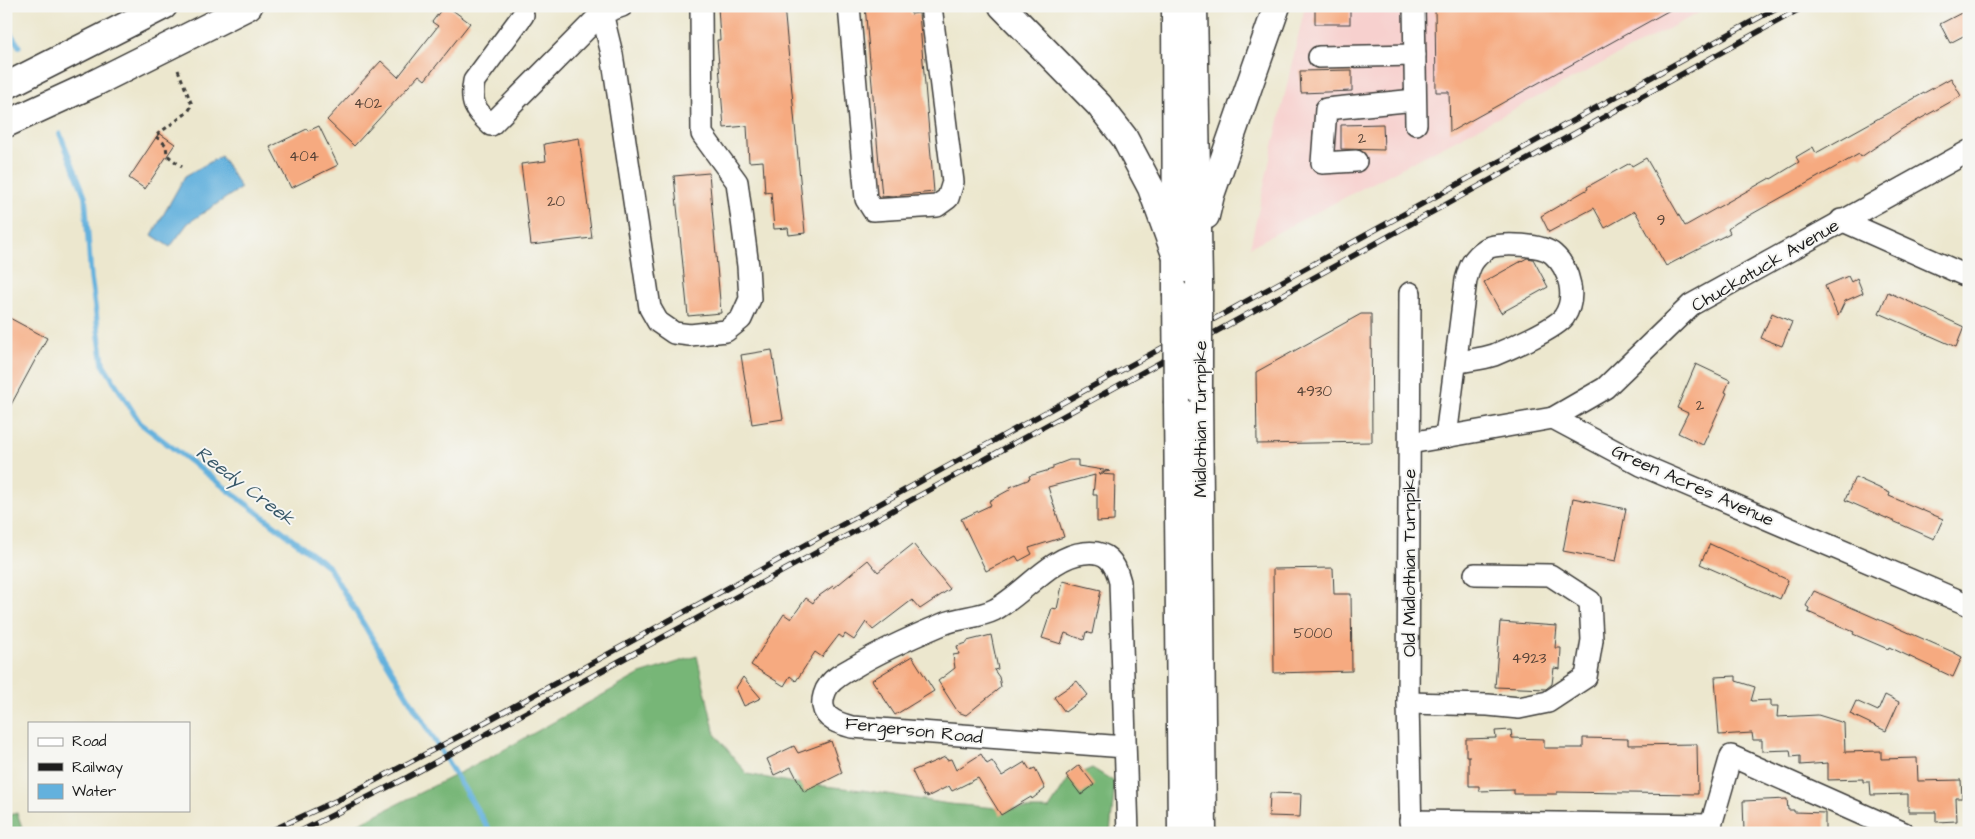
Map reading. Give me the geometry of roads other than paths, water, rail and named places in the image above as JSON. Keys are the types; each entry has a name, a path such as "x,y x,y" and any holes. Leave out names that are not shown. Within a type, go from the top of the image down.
{"main road":[{"path":"6,124 93,84 249,6"},
{"path":"1002,6 1098,105 1124,137 1187,251"},
{"name":"Midlothian Turnpike","path":"1175,6 1188,288 1199,390 1203,833"},
{"name":"Midlothian Turnpike","path":"1187,251 1194,6"},
{"path":"1187,251 1211,195 1277,6"},
{"path":"6,86 150,10"},
{"name":"Midlothian Turnpike","path":"1181,833 1177,403 1188,288"}],"street":[{"path":"607,8 612,54 650,308 658,322 666,328 674,333 690,336 726,331 741,319 750,299 748,266 737,182 702,134 701,6"},
{"path":"849,6 866,199 873,210 937,206 948,198 952,182 931,6"},
{"path":"1414,6 1416,124"},
{"path":"523,15 474,81 472,93 474,105 477,112 491,124 607,8"},
{"path":"1319,56 1415,55"},
{"path":"1356,161 1322,163 1326,109 1416,100"},
{"name":"Chuckatuck Avenue","path":"1553,418 1605,388 1691,305 1841,220 1969,151"},
{"path":"1841,220 1969,277"},
{"path":"1446,437 1466,280 1474,259 1488,248 1508,244 1537,248 1552,254 1571,284 1571,301 1563,318 1550,329 1494,355 1456,363"},
{"name":"Old Midlothian Turnpike","path":"1410,293 1408,703 1411,827"},
{"path":"1410,443 1553,418"},
{"name":"Green Acres Avenue","path":"1553,418 1641,465 1969,606"},
{"name":"Fergerson Road","path":"1125,747 852,727 839,724 830,718 824,711 822,702 829,684 840,675 882,650 946,623 995,609 1059,562 1078,554 1095,553 1104,555 1111,560 1117,569 1120,582 1128,833"},
{"path":"1408,703 1488,705 1519,708 1548,702 1586,677 1592,640 1590,601 1550,575 1475,574"},
{"path":"1411,827 1712,829 1730,756 1904,833"}],"water":[{"path":"221,156 241,188 188,223 170,247 152,235 185,176"}],"waterway":[{"name":"Reedy Creek","path":"6,27 19,46"},
{"name":"Reedy Creek","path":"60,134 85,196 91,278 103,364 140,423 328,566 491,833"}],"railway":[{"path":"266,833 342,798 469,731 1780,6"},
{"path":"297,833 408,777 678,629 1805,6"}]}
